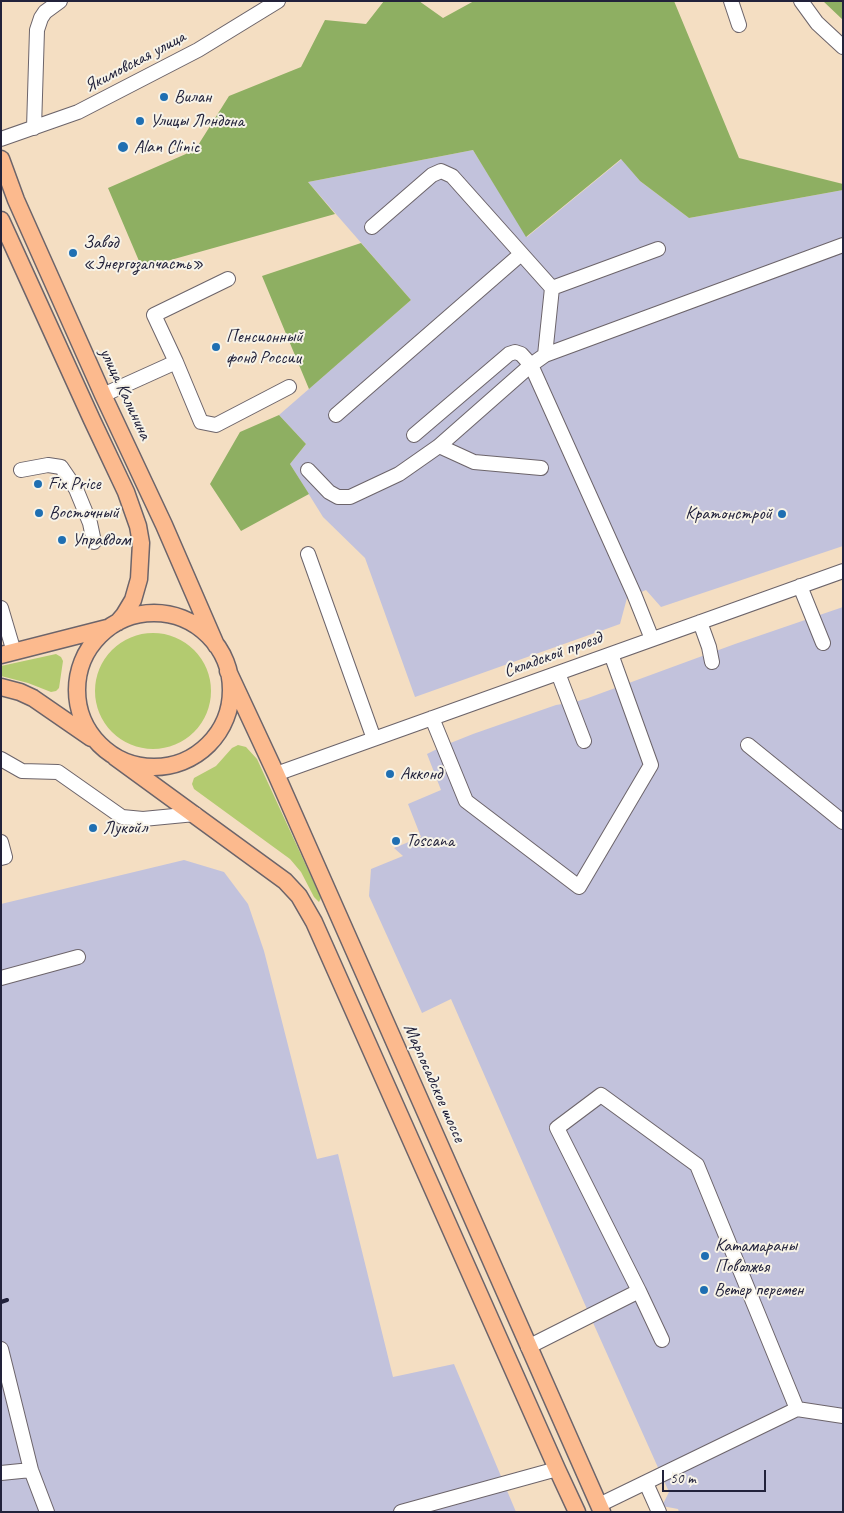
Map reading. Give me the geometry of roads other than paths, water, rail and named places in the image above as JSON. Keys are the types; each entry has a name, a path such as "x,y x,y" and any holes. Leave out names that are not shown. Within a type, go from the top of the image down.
{"main road":[{"name":"улица Калинина","path":"1,159 16,200 103,395 164,525 216,645"},
{"path":"1,220 126,492 138,526 141,543 140,579 133,600 124,615 87,652 82,662 78,683 79,705 82,715 99,744"},
{"path":"8,653 113,625 133,616 150,613 173,616 196,627 216,645 228,672 231,691 225,720 215,738 201,752 174,765 154,767 134,764 115,757"},
{"name":"Марпосадское шоссе","path":"228,672 276,774 600,1509"},
{"path":"1,687 20,692 53,710 285,881 299,896 314,922 556,1469 577,1512"}],"street":[{"path":"34,128 37,30 40,18 60,1"},
{"name":"Якимовская улица","path":"1,139 78,112 198,50 278,1"},
{"path":"732,1 739,25"},
{"path":"800,1 817,23 843,47"},
{"path":"372,227 432,175 441,171 452,176 552,288 545,355"},
{"path":"308,470 328,492 338,497 350,498 399,474 439,446 531,365 545,355 843,246"},
{"path":"552,288 658,249"},
{"path":"336,415 521,254"},
{"path":"228,279 154,315 201,422 216,425 289,387"},
{"path":"414,435 509,354 515,352 522,354 531,365 630,586 652,640"},
{"path":"103,395 176,362"},
{"path":"439,446 474,462 541,468"},
{"path":"21,470 48,465 62,467 76,489 90,523 94,542"},
{"path":"308,554 374,739"},
{"name":"Складской проезд","path":"276,774 843,571"},
{"path":"800,586 823,643"},
{"path":"1,608 8,653"},
{"path":"700,622 710,647 712,662"},
{"path":"432,718 466,802 579,887 651,765 612,654"},
{"path":"558,673 584,741"},
{"path":"748,744 843,822"},
{"path":"1,759 22,771 58,772 122,817 143,819 195,814"},
{"path":"1,842 5,857 1,858"},
{"path":"1,978 78,957"},
{"path":"662,1340 640,1291 557,1128 601,1095 697,1165 797,1409"},
{"path":"528,1347 640,1291"},
{"path":"1,1349 31,1470 47,1512"},
{"path":"600,1509 646,1483 797,1409 843,1416"},
{"path":"401,1512 556,1469"},
{"path":"1,1473 31,1470"},
{"path":"646,1483 659,1512"}],"railway":[{"path":"1,1302 7,1300"}],"place":[{"name":"Вилан","path":"164,97"},
{"name":"Улицы Лондона","path":"140,121"},
{"name":"Alan Clinic","path":"123,147"},
{"name":"Завод «Энергозапчасть»","path":"73,253"},
{"name":"Пенсионный фонд России","path":"216,347"},
{"name":"Fix Price","path":"38,484"},
{"name":"Восточный","path":"39,513"},
{"name":"Кратонстрой","path":"782,514"},
{"name":"Управдом","path":"62,540"},
{"name":"Акконд","path":"390,774"},
{"name":"Лукойл","path":"93,828"},
{"name":"Toscana","path":"396,841"},
{"name":"Катамараны Поволжья","path":"705,1256"},
{"name":"Ветер перемен","path":"704,1290"}]}
